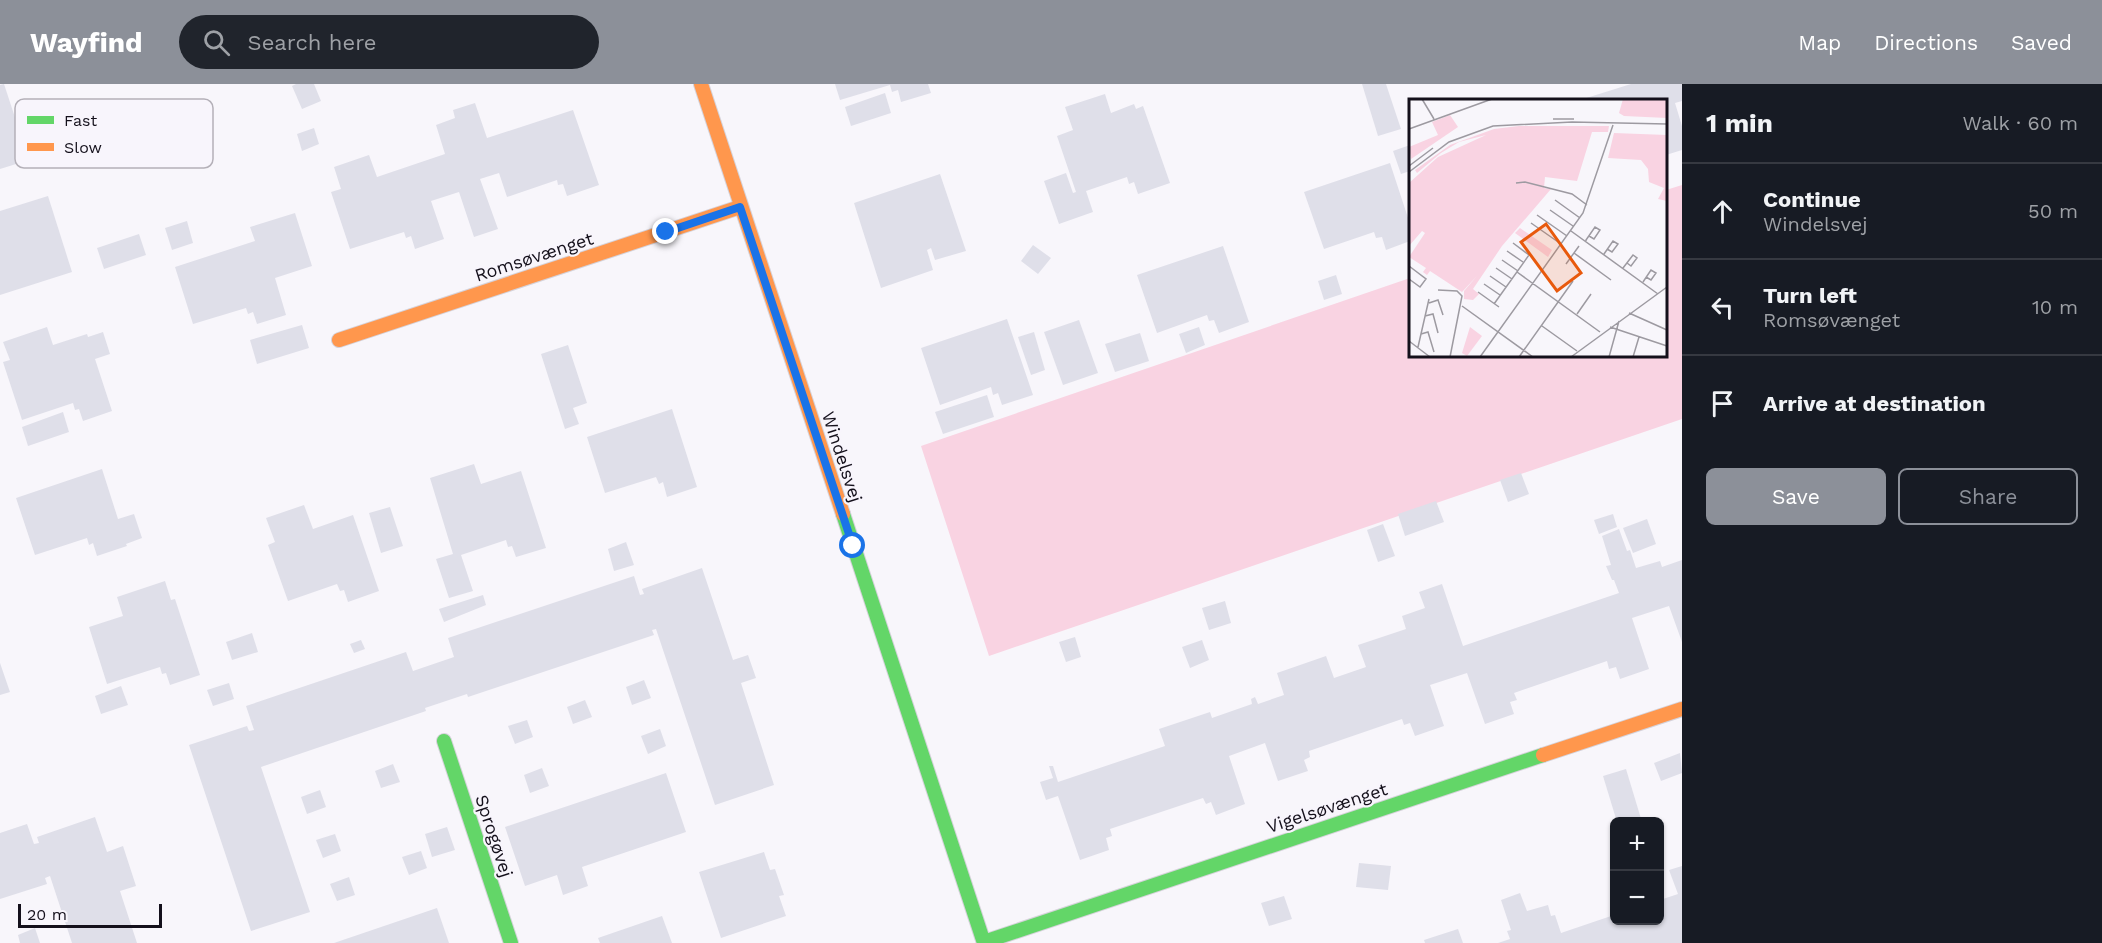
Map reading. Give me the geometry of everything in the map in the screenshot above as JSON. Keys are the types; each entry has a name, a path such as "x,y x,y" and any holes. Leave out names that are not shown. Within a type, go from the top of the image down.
{"street":[{"name":"Windelsvej","path":"700,84 984,942"},
{"name":"Romsøvænget","path":"339,340 740,207"},
{"name":"Vigelsøvænget","path":"984,942 1682,708"},
{"name":"Sprogøvej","path":"444,741 511,943"}],"shaded area":[{"path":"1682,185 1682,419 989,656 921,446 1409,278 1409,357 1667,357 1667,190"}],"building":[{"path":"4,84 15,117 15,164 0,169 0,85"},
{"path":"314,84 321,101 302,109 292,86"},
{"path":"835,84 928,84 931,93 901,102 898,90 892,92 890,85 840,100"},
{"path":"1362,84 1386,84 1401,129 1378,136"},
{"path":"1631,84 1682,84 1682,101 1675,103 1682,126 1682,150 1667,155 1667,99 1583,99"},
{"path":"885,93 891,113 851,126 845,107"},
{"path":"1105,94 1111,113 1134,104 1136,109 1143,106 1170,183 1138,194 1134,182 1129,184 1127,177 1086,191 1093,212 1059,224 1044,181 1066,173 1073,193 1076,192 1057,136 1073,130 1065,107"},
{"path":"475,103 487,138 573,110 599,185 567,196 563,184 558,185 557,180 507,197 499,173 480,179 498,229 474,237 459,192 431,201 444,239 415,249 411,236 406,238 404,232 350,249 331,192 341,189 334,167 369,155 377,177 445,154 436,125 455,118 453,110"},
{"path":"314,128 319,144 302,151 297,134"},
{"path":"1409,145 1409,171 1401,174 1393,151"},
{"path":"1390,163 1409,221 1409,241 1386,250 1382,237 1376,238 1374,232 1324,249 1304,192"},
{"path":"940,174 966,251 935,260 931,248 927,250 933,270 881,288 854,203"},
{"path":"48,196 72,272 0,295 0,211"},
{"path":"295,213 312,266 275,278 286,315 257,324 253,312 248,314 246,308 193,324 175,267 255,241 250,227"},
{"path":"187,221 193,243 172,250 165,228"},
{"path":"139,234 146,255 104,269 97,248"},
{"path":"1033,245 1051,258 1038,274 1021,261"},
{"path":"1223,246 1249,322 1219,333 1214,320 1209,321 1207,315 1157,333 1137,275"},
{"path":"1336,275 1342,294 1324,300 1318,281"},
{"path":"1007,319 1033,395 1002,405 998,393 993,395 991,387 940,405 921,348"},
{"path":"1079,320 1098,373 1063,385 1044,332"},
{"path":"302,325 309,348 257,364 250,340"},
{"path":"47,327 53,345 87,334 88,337 103,332 110,354 95,359 112,411 83,421 79,409 75,410 73,403 22,420 3,362 10,360 3,342"},
{"path":"1199,327 1205,345 1186,353 1179,334"},
{"path":"1034,332 1045,370 1031,375 1018,337"},
{"path":"1140,333 1149,361 1115,372 1105,344"},
{"path":"568,345 587,403 573,408 579,424 565,429 541,354"},
{"path":"987,395 994,417 943,434 935,412"},
{"path":"672,409 697,487 667,497 663,482 659,484 656,477 605,493 587,437"},
{"path":"63,412 69,432 28,446 22,427"},
{"path":"474,464 481,484 521,471 546,548 516,557 512,546 508,547 506,540 461,555 473,591 449,598 436,559 453,554 430,478"},
{"path":"102,469 118,519 134,514 142,538 126,544 127,546 97,556 93,543 89,545 87,538 35,555 16,498"},
{"path":"1521,473 1529,494 1508,502 1500,480"},
{"path":"1436,501 1444,522 1405,536 1398,514"},
{"path":"304,505 313,529 353,515 379,591 348,602 344,590 340,591 337,584 288,601 268,545 275,542 266,518"},
{"path":"390,507 403,546 381,553 369,513"},
{"path":"1613,514 1617,527 1599,534 1594,520"},
{"path":"1647,519 1656,544 1633,553 1623,528"},
{"path":"1383,524 1395,556 1378,562 1367,530"},
{"path":"1619,529 1636,568 1660,561 1662,567 1682,560 1682,642 1669,606 1632,618 1649,669 1620,679 1616,667 1609,669 1607,661 1514,693 1517,700 1510,702 1514,714 1485,724 1467,673 1430,685 1444,726 1415,736 1410,723 1404,725 1402,719 1309,751 1310,757 1304,760 1308,771 1278,781 1265,743 1229,756 1245,804 1216,815 1211,802 1206,804 1203,798 1110,829 1112,836 1106,838 1109,850 1080,860 1058,796 1046,800 1040,782 1053,778 1049,766 1053,766 1058,782 1165,746 1159,729 1210,712 1212,718 1252,704 1251,699 1255,697 1258,704 1284,695 1277,673 1326,656 1334,678 1366,667 1358,645 1406,629 1402,616 1425,608 1419,592 1442,584 1463,646 1619,593 1606,566 1611,565 1602,536"},
{"path":"626,542 634,565 614,571 608,549"},
{"path":"702,568 733,660 748,655 756,678 741,683 774,785 715,805 656,629 652,630 654,635 468,697 467,694 425,708 426,711 261,767 310,912 251,931 189,745 247,726 249,731 254,730 246,706 406,652 413,671 454,657 448,638 634,576 640,595 644,594 642,589"},
{"path":"165,581 171,600 175,599 200,675 170,685 166,673 162,674 160,667 107,684 89,627 123,616 117,597"},
{"path":"483,595 486,605 444,622 439,609"},
{"path":"1225,601 1231,623 1209,630 1202,608"},
{"path":"252,633 258,652 232,660 226,642"},
{"path":"1075,637 1081,657 1066,662 1059,642"},
{"path":"361,640 365,649 354,653 350,644"},
{"path":"1202,640 1209,660 1190,668 1182,647"},
{"path":"0,663 10,692 0,695"},
{"path":"644,680 651,698 632,705 626,687"},
{"path":"229,683 234,699 213,706 207,690"},
{"path":"121,686 128,705 101,714 95,696"},
{"path":"585,700 592,717 573,724 567,707"},
{"path":"527,720 533,737 515,744 508,726"},
{"path":"660,729 666,746 648,754 641,736"},
{"path":"1680,753 1682,773 1661,781 1654,763"},
{"path":"393,764 400,782 381,788 375,771"},
{"path":"542,768 549,786 530,793 524,775"},
{"path":"1626,769 1640,817 1615,817 1603,776"},
{"path":"666,773 686,832 582,867 588,886 563,895 557,875 525,886 505,827"},
{"path":"320,790 326,807 307,814 301,797"},
{"path":"95,817 107,852 123,846 136,886 120,891 137,943 72,943 50,876 45,878 47,884 0,899 0,833 27,824 34,844 39,843 37,837"},
{"path":"447,827 455,850 432,857 425,834"},
{"path":"335,834 341,851 323,858 316,840"},
{"path":"421,851 427,868 409,875 402,857"},
{"path":"764,852 770,870 775,869 784,895 779,896 786,916 721,938 699,872"},
{"path":"1359,863 1391,866 1388,890 1356,887"},
{"path":"1682,866 1682,943 1498,943 1510,939 1507,931 1511,930 1501,900 1520,893 1527,911 1548,905 1551,916 1555,915 1561,933 1610,916 1610,925 1664,925 1664,899 1678,894 1669,870"},
{"path":"349,877 355,895 337,901 330,884"},
{"path":"1284,896 1292,919 1269,926 1261,903"},
{"path":"437,908 449,943 334,943"},
{"path":"662,916 672,943 600,943 598,938"},
{"path":"35,928 40,943 20,943 18,935"},
{"path":"1458,929 1463,943 1425,943 1424,940"}],"traffic: fast":[{"path":"843,514 984,943"},
{"path":"444,741 511,943"},
{"path":"984,942 1543,755"}],"traffic: slow":[{"path":"701,84 843,514"},
{"path":"339,340 740,207"},
{"path":"1543,755 1682,709"}],"route":[{"path":"666,232 740,207 853,546"}]}
